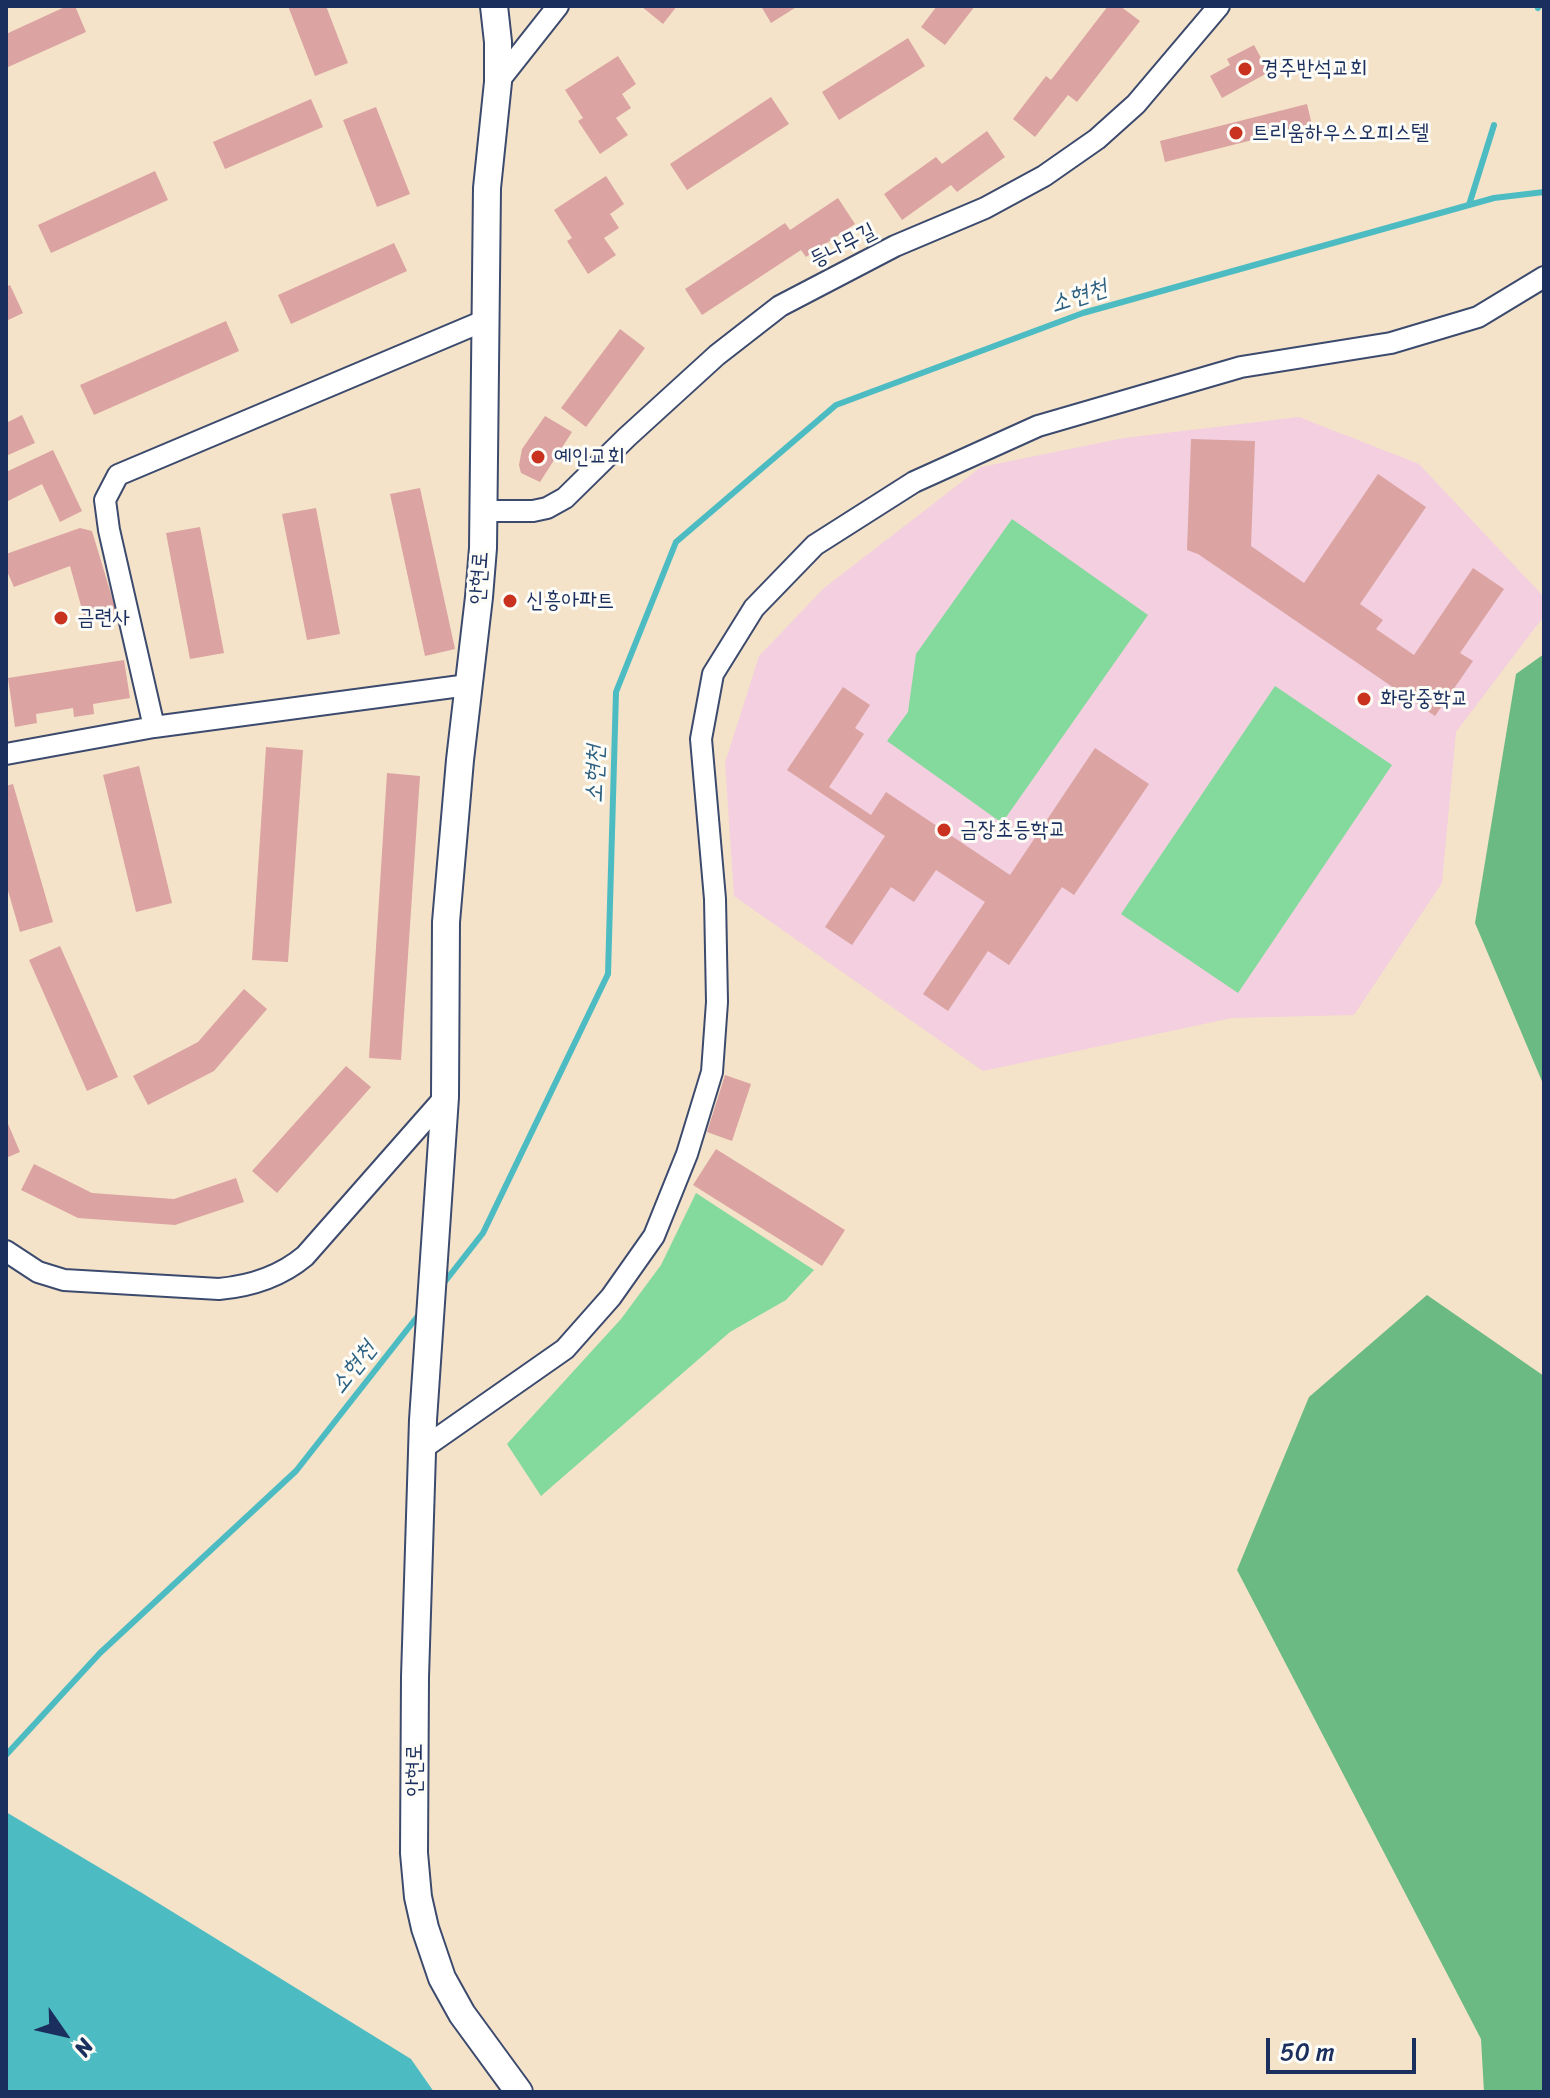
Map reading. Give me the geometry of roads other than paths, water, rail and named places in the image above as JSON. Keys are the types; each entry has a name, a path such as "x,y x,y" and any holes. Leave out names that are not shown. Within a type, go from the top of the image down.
{"street":[{"name":"안현로","path":"494,6 498,82 487,188 483,511 479,597 446,922 445,1097 422,1449 415,1677 414,1853 418,1897 442,1978 462,2014 519,2092"},
{"path":"498,82 558,6"},
{"name":"등나무길","path":"483,511 533,511 547,508 565,498 717,355 780,306 895,246 985,208 1044,176 1097,139 1136,104 1219,6"},
{"path":"422,1449 575,1339 611,1297 654,1236 687,1154 712,1072 717,1002 715,899 701,739 713,674 754,608 815,545 914,482 1038,426 1241,367 1391,343 1478,317 1544,277"},
{"path":"154,727 109,530 105,500 118,475 486,320"},
{"path":"6,754 154,727 468,685"},
{"path":"6,1251 38,1272 64,1280 219,1289 271,1278 305,1256 445,1097"}],"water":[{"path":"6,1812 411,2059 434,2092 6,2092"}],"waterway":[{"path":"1469,205 1494,125"},
{"name":"소현천","path":"443,1284 483,1233 608,974 616,692 676,542 836,405 1083,313 1494,198 1544,192"},
{"name":"소현천","path":"6,1755 100,1653 296,1471 421,1312"}],"place":[{"name":"경주반석교회","path":"1245,69"},
{"name":"트리움하우스오피스텔","path":"1236,133"},
{"name":"예인교회","path":"538,457"},
{"name":"신흥아파트","path":"510,601"},
{"name":"금련사","path":"61,618"},
{"name":"화랑중학교","path":"1364,699"},
{"name":"금장초등학교","path":"944,830"}]}
